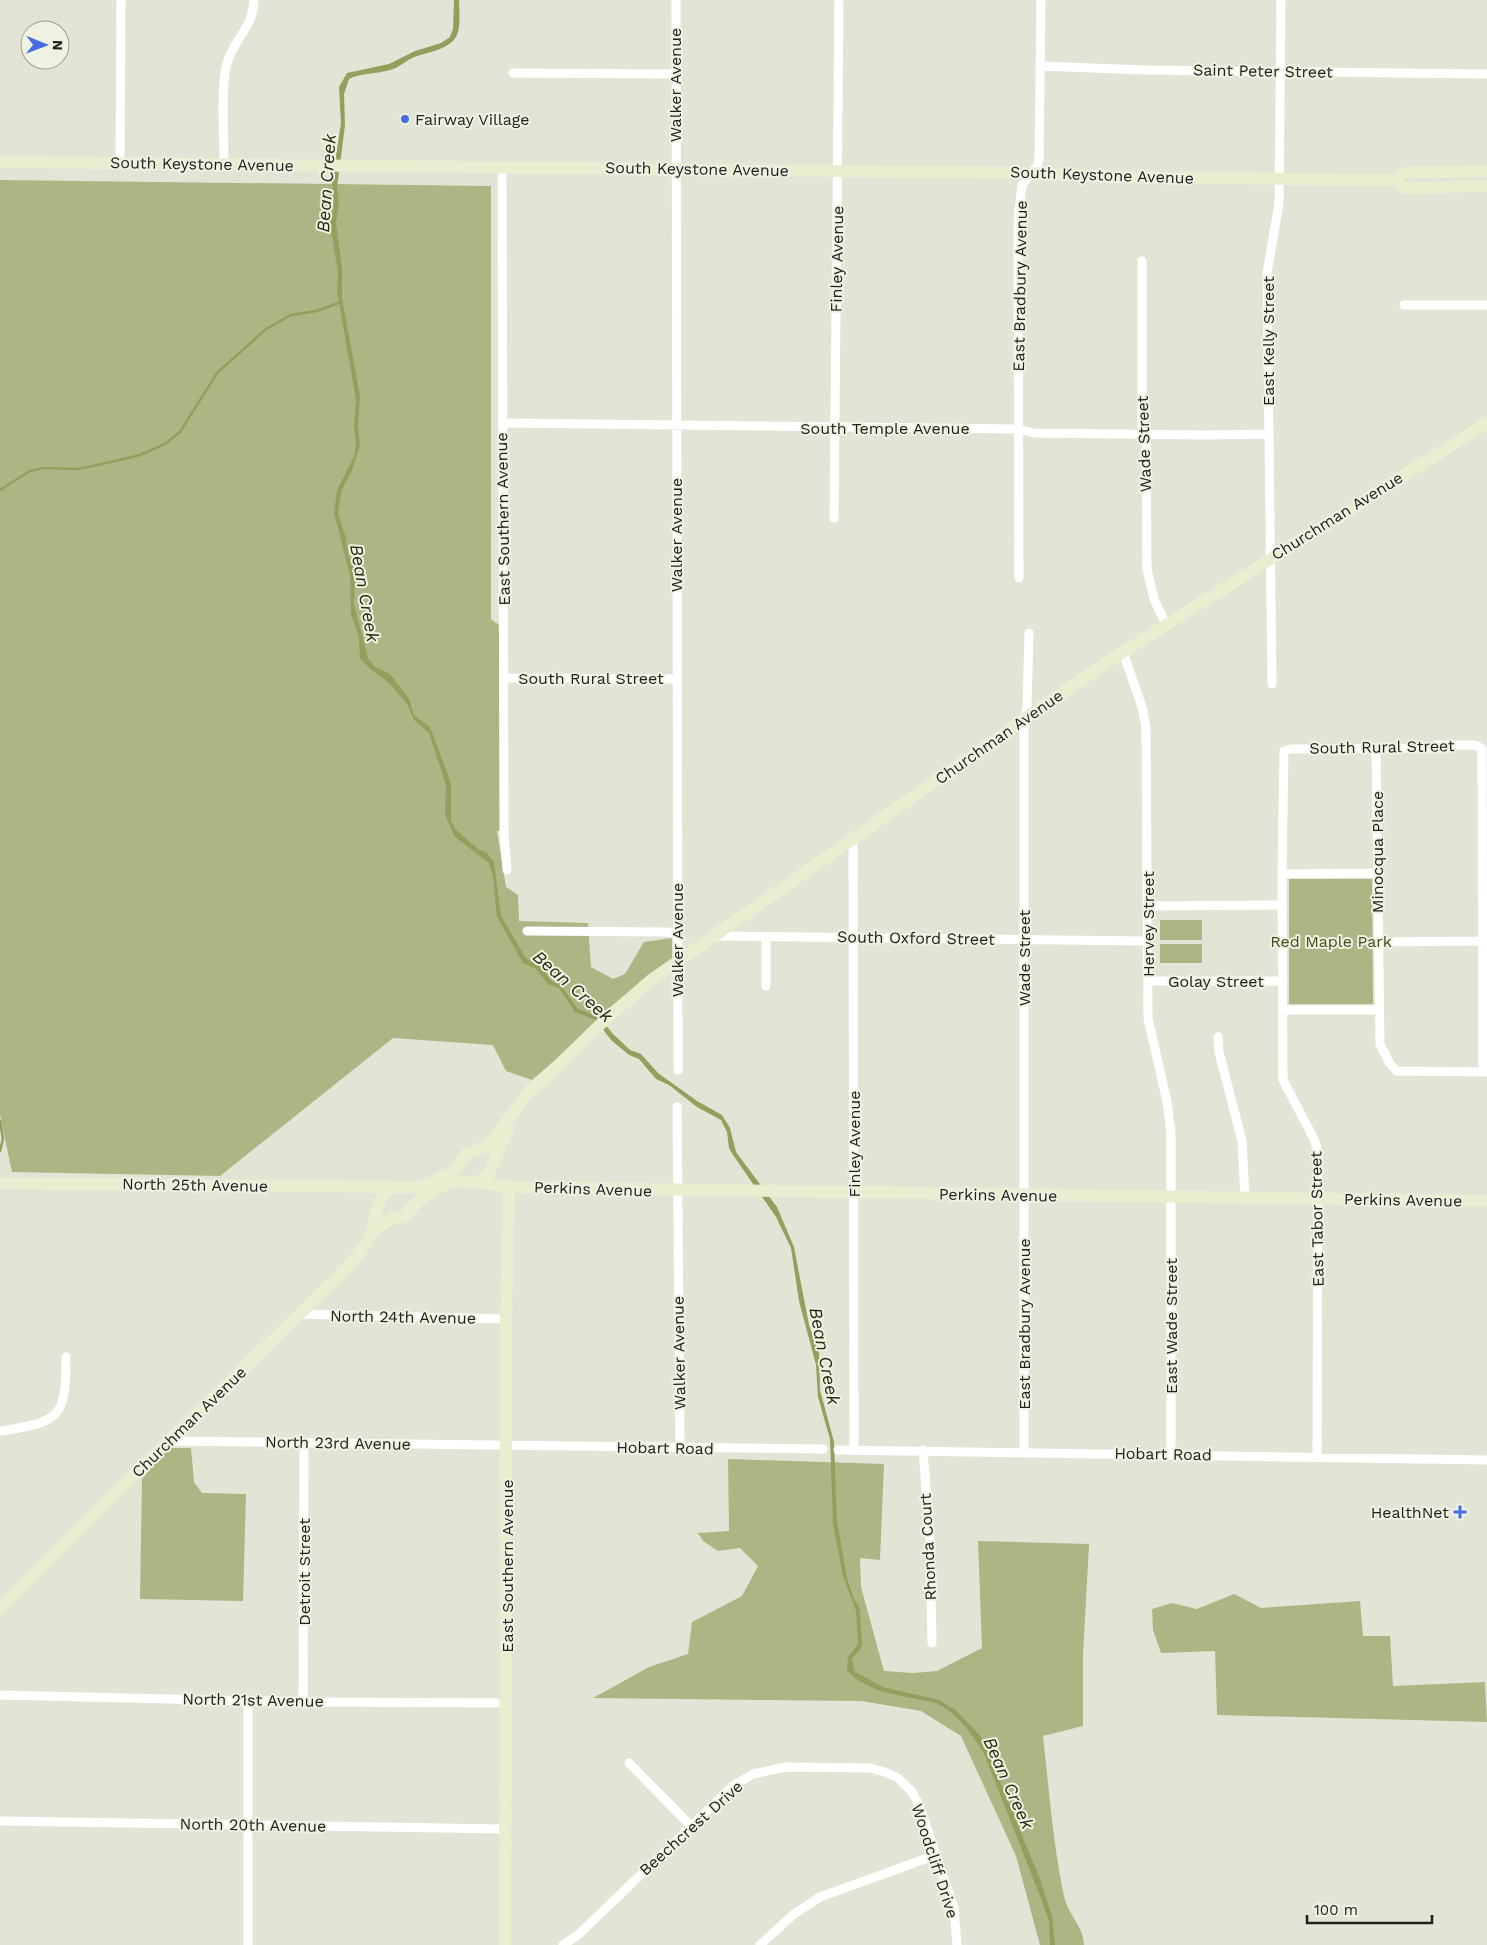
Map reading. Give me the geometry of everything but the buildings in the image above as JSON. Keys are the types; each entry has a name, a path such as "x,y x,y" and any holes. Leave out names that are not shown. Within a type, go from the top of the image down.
{"main road":[{"name":"South Keystone Avenue","path":"0,162 1030,173 1126,177 1395,180 1404,188 1487,186"},
{"name":"South Keystone Avenue","path":"1395,180 1403,172 1487,170"},
{"name":"Churchman Avenue","path":"372,1231 396,1218 407,1215 418,1201 440,1187 472,1181 486,1176 511,1126 536,1087 607,1018 650,981 676,962 1123,652 1487,422"},
{"name":"Churchman Avenue","path":"0,1609 354,1259 372,1231 380,1203 390,1187 421,1187 437,1180 458,1166 466,1154 489,1145 521,1100 530,1090 536,1087"},
{"path":"476,1151 486,1155 491,1167 509,1186"},
{"path":"458,1166 472,1181"},
{"name":"Perkins Avenue","path":"472,1181 509,1186 677,1191 1487,1202"},
{"name":"North 25th Avenue","path":"0,1182 390,1187"},
{"name":"East Southern Avenue","path":"505,1945 507,1703 506,1319 509,1186"},
{"path":"380,1203 385,1213 396,1218"}],"street":[{"path":"120,163 121,0"},
{"path":"224,164 226,70 234,48 251,19 254,0"},
{"name":"Walker Avenue","path":"676,0 676,962 678,1070"},
{"name":"Finley Avenue","path":"834,518 839,0"},
{"name":"East Bradbury Avenue","path":"1019,578 1018,221 1022,187 1039,160 1041,0"},
{"name":"East Kelly Street","path":"1272,684 1267,266 1278,217 1281,0"},
{"name":"Saint Peter Street","path":"1040,66 1280,72 1487,74"},
{"path":"513,73 675,74"},
{"name":"East Southern Avenue","path":"502,167 504,824 507,870"},
{"name":"Wade Street","path":"1142,260 1147,569 1154,599 1166,624"},
{"path":"1404,305 1487,305"},
{"name":"South Temple Avenue","path":"502,423 1018,429 1034,433 1144,435 1268,434"},
{"path":"1024,719 1027,707 1029,633"},
{"name":"Hervey Street","path":"1123,652 1142,707 1146,727 1147,941 1150,1027 1170,1124 1171,1197"},
{"name":"South Rural Street","path":"505,678 676,679"},
{"name":"Wade Street","path":"1024,719 1024,1196"},
{"name":"South Rural Street","path":"1284,751 1291,749 1431,748 1436,745 1480,746 1482,752 1484,941"},
{"name":"Minocqua Place","path":"1376,748 1377,942 1380,1044 1393,1068 1404,1072 1485,1072"},
{"name":"East Tabor Street","path":"1284,751 1282,874 1283,1080 1316,1143 1318,1199 1317,1456"},
{"name":"Finley Avenue","path":"853,839 854,1450"},
{"path":"1282,874 1377,873"},
{"path":"1147,906 1282,905"},
{"path":"527,931 666,932 677,934"},
{"name":"South Oxford Street","path":"714,936 1147,941"},
{"path":"766,937 766,986"},
{"path":"1377,942 1484,941 1485,1072"},
{"name":"Golay Street","path":"1148,982 1283,981"},
{"path":"1283,1010 1378,1010"},
{"path":"1218,1037 1219,1052 1242,1141 1245,1198"},
{"name":"Walker Avenue","path":"677,1107 680,1448"},
{"name":"East Bradbury Avenue","path":"1024,1196 1024,1452"},
{"name":"East Wade Street","path":"1171,1197 1171,1454"},
{"name":"North 24th Avenue","path":"300,1314 506,1319"},
{"path":"0,1431 42,1421 57,1413 65,1395 66,1357"},
{"name":"North 23rd Avenue","path":"168,1441 507,1446"},
{"name":"Detroit Street","path":"303,1702 304,1442"},
{"name":"Hobart Road","path":"507,1446 823,1449"},
{"name":"Hobart Road","path":"838,1450 1487,1460"},
{"name":"Rhonda Court","path":"923,1450 930,1541 932,1643"},
{"name":"North 21st Avenue","path":"0,1695 303,1702 507,1703"},
{"path":"248,1700 248,1945"},
{"path":"629,1763 691,1826"},
{"name":"Beechcrest Drive","path":"563,1945 578,1935 733,1786 753,1774 792,1767 870,1768 885,1772 901,1781"},
{"name":"Woodcliff Drive","path":"901,1781 915,1797 936,1855 954,1908 957,1945"},
{"name":"North 20th Avenue","path":"0,1821 506,1829"},
{"path":"760,1945 794,1914 827,1894 936,1855"}],"green space":[{"path":"0,180 491,186 491,619 499,625 502,686 501,831 497,831 506,887 518,895 519,921 588,923 591,967 613,979 625,974 644,942 672,938 672,959 532,1080 506,1071 493,1045 393,1038 220,1176 12,1172 0,1115"},
{"name":"Red Maple Park","path":"1289,879 1372,879 1373,1004 1289,1004"},
{"path":"1160,920 1202,920 1202,940 1160,940"},
{"path":"1160,944 1202,944 1202,963 1160,963"},
{"path":"167,1448 191,1448 194,1482 202,1493 246,1494 243,1601 140,1599 142,1479"},
{"path":"728,1459 884,1464 880,1560 860,1558 861,1587 884,1671 913,1673 937,1671 982,1648 978,1541 1089,1544 1083,1656 1083,1726 1043,1736 1060,1876 1068,1908 1081,1932 1084,1945 1040,1945 1016,1856 961,1736 921,1711 861,1701 593,1698 649,1667 688,1654 692,1622 742,1596 758,1566 740,1548 718,1551 703,1541 698,1533 729,1531"},
{"path":"1234,1594 1261,1608 1360,1601 1363,1636 1390,1636 1393,1686 1485,1682 1487,1722 1217,1715 1215,1651 1161,1653 1153,1630 1152,1609 1172,1603 1197,1609"}],"shaded area":[{"name":"Bean Creek","path":"454,0 459,0 459,27 457,35 449,45 410,59 393,69 349,79 344,94 345,125 337,188 339,202 336,223 342,268 342,298 360,396 358,426 360,445 352,471 342,489 338,513 346,538 348,555 355,571 354,605 368,658 375,667 390,674 409,699 414,715 430,727 451,783 451,821 456,830 478,849 486,852 494,862 501,916 526,958 542,968 551,981 560,984 577,1008 600,1018 613,1034 630,1050 641,1054 658,1073 697,1101 722,1115 730,1128 736,1152 777,1207 794,1247 809,1325 819,1353 820,1390 834,1442 837,1521 847,1578 854,1599 860,1609 862,1647 852,1659 854,1671 883,1687 939,1700 957,1711 982,1738 1040,1879 1052,1916 1055,1945 1050,1945 1049,1921 1040,1896 985,1756 971,1733 950,1712 936,1703 879,1690 853,1677 847,1670 848,1657 858,1644 856,1611 843,1576 833,1524 830,1439 818,1397 816,1365 799,1301 791,1248 776,1217 729,1148 727,1132 721,1120 697,1107 669,1085 656,1079 639,1059 629,1055 611,1040 596,1020 575,1012 559,988 548,984 536,969 523,963 497,917 493,876 489,863 454,836 445,814 446,785 429,733 414,720 407,704 389,683 370,669 360,658 359,637 351,614 350,575 334,513 337,490 354,457 356,442 354,427 356,400 337,291 338,273 330,224 334,207 332,182 341,123 339,87 347,73 389,64 415,51 441,43 450,37 453,29"}],"waterway":[{"path":"0,490 30,471 44,468 77,469 98,465 140,455 165,444 180,432 217,373 266,329 291,315 317,311 341,302"},
{"path":"0,1121 3,1139 0,1151"}],"place":[{"name":"Fairway Village","path":"405,119"},
{"name":"HealthNet","path":"1460,1512"}]}
